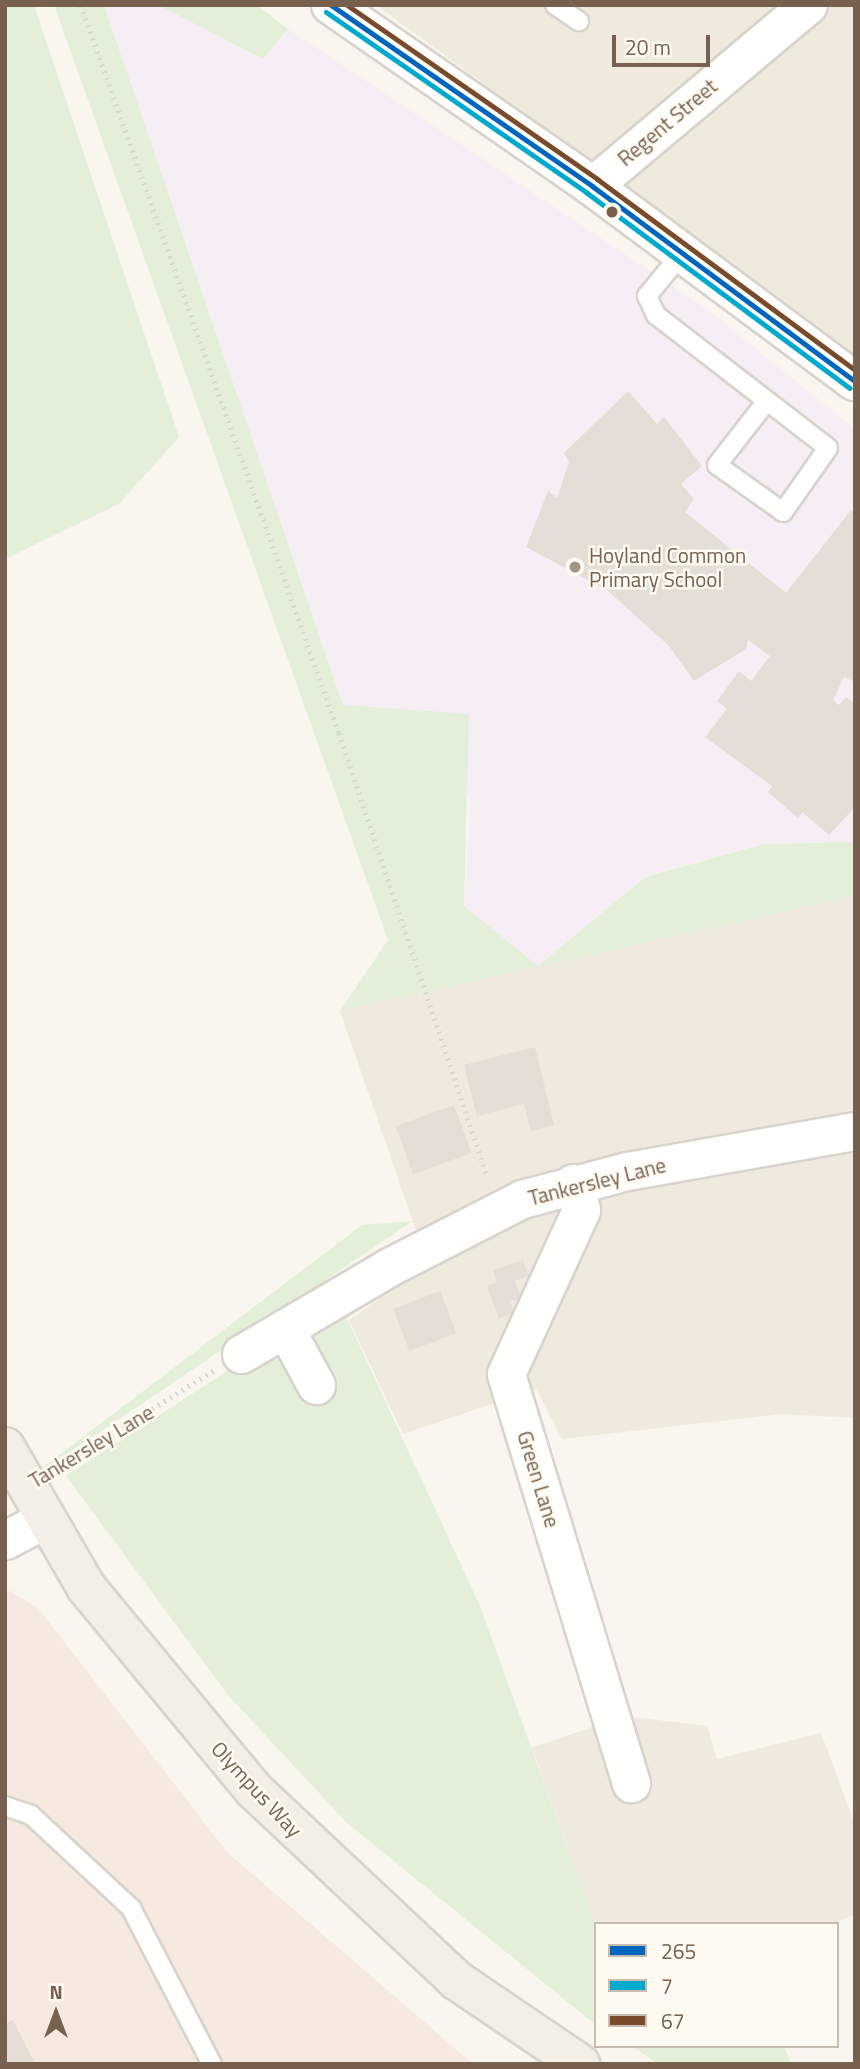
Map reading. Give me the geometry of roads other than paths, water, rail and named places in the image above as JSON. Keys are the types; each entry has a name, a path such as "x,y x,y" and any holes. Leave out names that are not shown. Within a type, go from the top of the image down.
{"main road":[{"path":"337,7 684,252 855,381"},
{"name":"Olympus Way","path":"5,1447 15,1492 45,1519 86,1587 254,1790 456,1980 580,2064"}],"street":[{"name":"Regent Street","path":"592,186 808,5"},
{"name":"Tankersley Lane","path":"240,1354 498,1209 573,1182 855,1131"},
{"name":"Green Lane","path":"573,1182 581,1210 506,1374 631,1783"},
{"path":"285,1328 316,1385"},
{"name":"Tankersley Lane","path":"5,1541 45,1519"}],"lane":[{"path":"555,5 579,21"},
{"path":"684,252 647,296 656,315 828,448 783,512 718,465 766,402"},
{"path":"5,1806 31,1815 131,1908 212,2064"}],"place":[{"name":"Hoyland Common Primary School","path":"575,567"}]}
